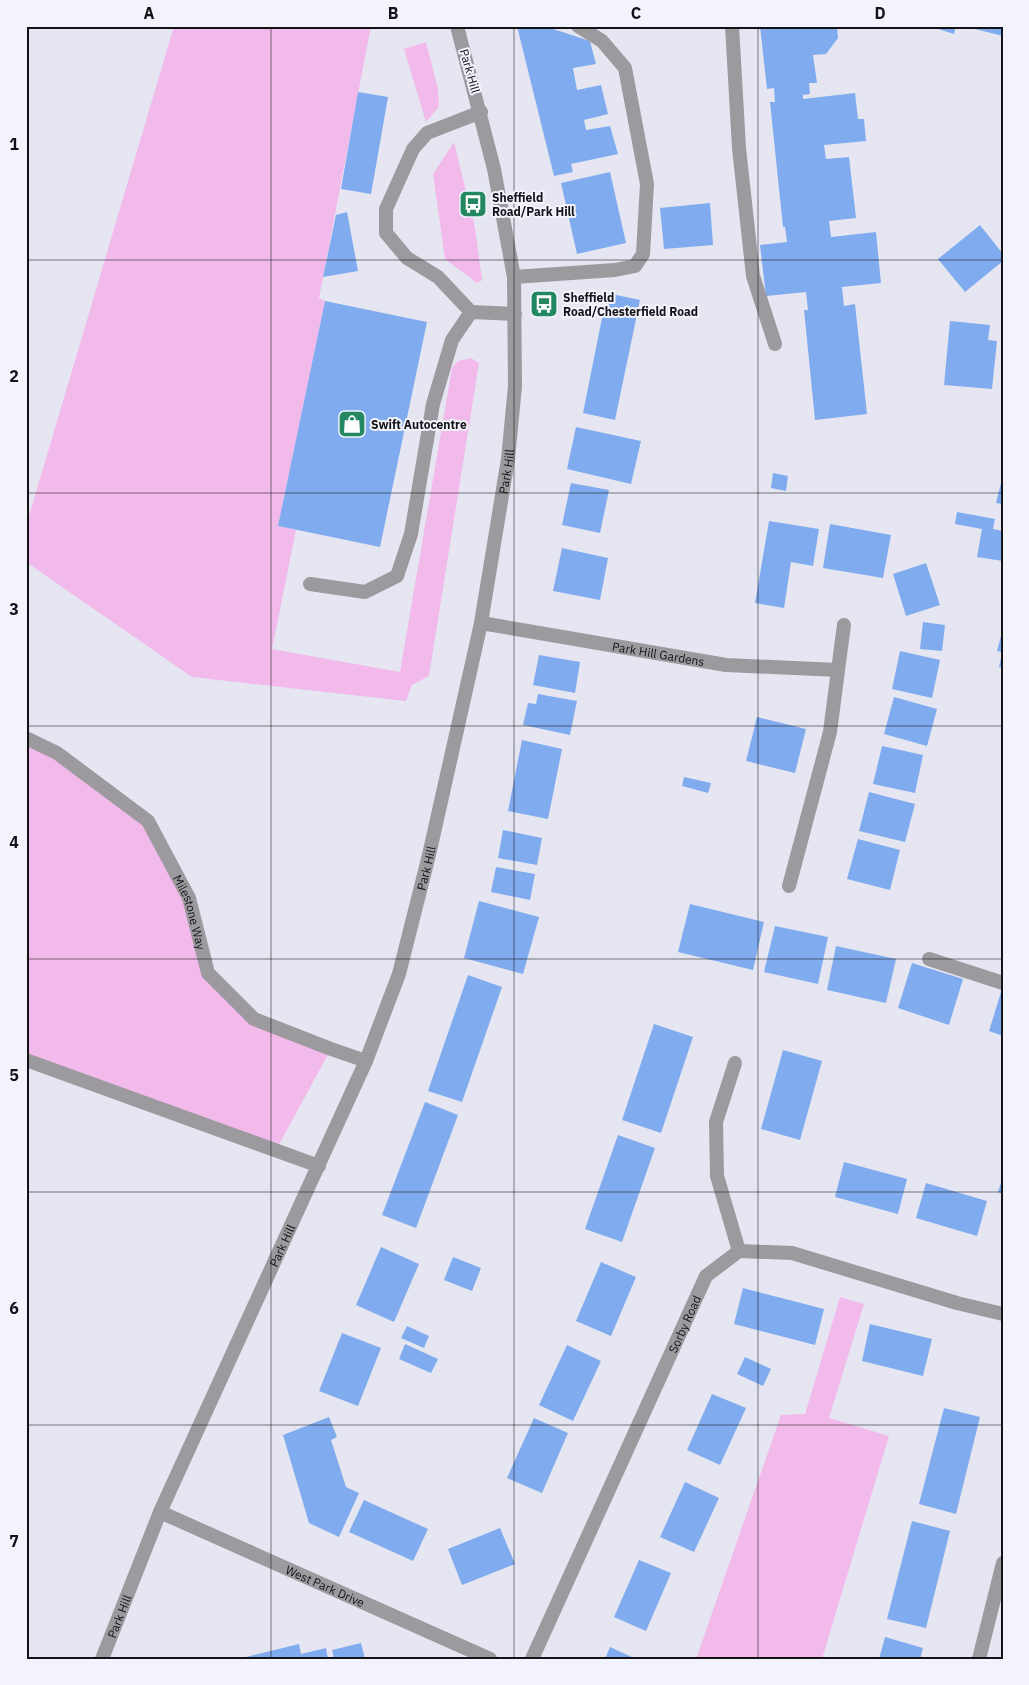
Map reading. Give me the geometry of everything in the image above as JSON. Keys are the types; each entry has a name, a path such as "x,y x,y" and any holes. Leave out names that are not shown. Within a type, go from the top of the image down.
{"street":[{"name":"Park Hill","path":"102,1659 160,1512 319,1166 366,1060 399,974 429,855 481,623 508,459 515,386 514,277 494,169 458,26"},
{"path":"514,277 615,270 635,266 643,254 647,184 625,68 602,41 578,26"},
{"path":"732,26 739,148 753,276 775,344"},
{"path":"481,112 427,133 414,149 386,209 386,233 407,258 438,277 471,312 515,314"},
{"path":"310,584 365,592 397,576 413,525 433,404 452,340 471,312"},
{"name":"Park Hill Gardens","path":"481,623 726,666 838,670"},
{"path":"789,886 830,732 844,625"},
{"name":"Milestone Way","path":"26,738 57,753 148,821 189,898 208,973 254,1019 331,1049 366,1060"},
{"path":"929,959 1003,983"},
{"path":"26,1060 319,1166"},
{"path":"735,1063 716,1122 717,1176 739,1251 792,1253 957,1303 1003,1314"},
{"name":"Sorby Road","path":"532,1659 706,1276 739,1251"},
{"name":"West Park Drive","path":"160,1512 490,1659"},
{"path":"979,1659 1003,1563"}],"shaded area":[{"path":"174,26 371,26 319,298 325,301 278,526 296,530 272,649 400,672 452,368 458,361 471,358 479,363 429,676 412,685 406,701 192,677 26,562 26,526"},
{"path":"426,42 438,89 439,107 426,122 404,49"},
{"path":"454,142 475,228 482,280 477,283 445,259 433,174"},
{"path":"26,739 148,821 189,898 208,973 254,1019 331,1049 276,1150 26,1060"},
{"path":"840,1297 864,1304 829,1418 889,1436 822,1659 696,1659 781,1415 805,1414"}],"building":[{"path":"517,26 544,26 590,41 596,64 573,68 577,90 601,85 608,114 584,120 586,130 610,126 618,154 571,164 573,172 554,176"},
{"path":"760,26 837,26 838,38 826,54 813,55 817,83 809,83 810,94 803,95 803,99 855,93 858,119 864,119 866,141 824,145 826,159 849,157 856,218 829,221 831,237 876,232 881,283 842,287 844,306 855,304 867,414 815,420 804,310 808,310 806,292 766,296 760,245 787,242 785,227 783,227 770,102 775,102 774,88 767,89"},
{"path":"929,26 956,26 954,34"},
{"path":"971,26 1003,26 1003,36 971,28"},
{"path":"358,92 388,97 371,194 341,189"},
{"path":"610,172 626,243 577,254 561,183"},
{"path":"710,203 713,245 664,249 660,208"},
{"path":"347,212 358,271 323,277 336,215"},
{"path":"980,225 1003,254 1003,261 965,292 938,259"},
{"path":"607,293 640,300 615,420 583,413"},
{"name":"Swift Autocentre","path":"325,301 427,322 380,547 278,526"},
{"path":"950,321 990,325 988,340 997,341 992,389 944,385"},
{"path":"576,427 641,441 631,484 567,469"},
{"path":"773,473 788,476 786,491 771,488"},
{"path":"1003,479 1003,504 996,503"},
{"path":"571,483 609,490 600,533 562,525"},
{"path":"957,512 995,519 993,529 1003,531 1003,561 977,557 982,529 955,524"},
{"path":"769,521 819,529 813,566 791,562 784,608 755,603"},
{"path":"830,524 891,535 883,578 823,568"},
{"path":"562,548 608,558 600,600 553,591"},
{"path":"926,563 940,605 906,616 893,574"},
{"path":"923,622 945,625 942,651 920,649"},
{"path":"1001,636 1003,636 1003,652 997,651"},
{"path":"900,651 940,660 932,698 892,689"},
{"path":"1003,653 1003,668 999,667"},
{"path":"539,655 580,662 575,693 533,685"},
{"path":"538,694 577,701 570,735 523,725 528,703 536,704"},
{"path":"894,697 937,709 927,746 884,734"},
{"path":"757,717 806,729 795,773 746,761"},
{"path":"522,740 562,749 548,819 508,811"},
{"path":"882,746 923,755 915,793 873,784"},
{"path":"684,777 711,783 708,793 682,786"},
{"path":"869,792 915,804 905,842 859,831"},
{"path":"503,830 542,838 537,865 498,858"},
{"path":"858,839 900,850 890,890 847,879"},
{"path":"496,867 535,874 530,900 491,892"},
{"path":"479,901 539,917 523,974 464,958"},
{"path":"690,904 764,922 753,970 678,952"},
{"path":"775,926 828,937 818,984 764,972"},
{"path":"836,946 896,959 886,1003 827,990"},
{"path":"912,963 963,979 949,1025 898,1008"},
{"path":"468,975 502,987 462,1102 428,1091"},
{"path":"1001,992 1003,993 1003,1036 989,1031"},
{"path":"654,1024 693,1037 661,1133 622,1120"},
{"path":"783,1050 822,1061 800,1140 761,1129"},
{"path":"425,1102 458,1115 416,1228 382,1215"},
{"path":"618,1135 655,1148 622,1242 585,1229"},
{"path":"844,1162 907,1179 898,1214 835,1197"},
{"path":"1003,1176 1003,1194 998,1192"},
{"path":"926,1183 987,1201 977,1236 916,1218"},
{"path":"381,1247 419,1264 394,1322 356,1305"},
{"path":"453,1257 481,1268 472,1291 444,1280"},
{"path":"601,1262 636,1277 611,1336 576,1321"},
{"path":"743,1288 824,1309 815,1345 734,1324"},
{"path":"870,1324 932,1339 923,1376 862,1361"},
{"path":"407,1326 429,1336 424,1348 401,1338"},
{"path":"342,1333 381,1348 358,1406 319,1391"},
{"path":"405,1344 438,1359 431,1373 399,1359"},
{"path":"567,1345 601,1361 573,1421 539,1405"},
{"path":"745,1357 771,1369 763,1386 737,1374"},
{"path":"712,1394 746,1408 720,1465 687,1450"},
{"path":"944,1408 980,1417 956,1514 919,1504"},
{"path":"329,1417 337,1437 331,1440 346,1487 359,1493 339,1537 309,1523 283,1435"},
{"path":"534,1418 568,1433 542,1493 507,1478"},
{"path":"685,1482 719,1498 694,1552 660,1537"},
{"path":"364,1500 428,1529 413,1561 349,1532"},
{"path":"912,1521 950,1531 926,1628 887,1619"},
{"path":"500,1528 515,1564 462,1585 448,1549"},
{"path":"639,1560 671,1573 646,1631 614,1617"},
{"path":"885,1637 923,1648 920,1659 879,1659"},
{"path":"361,1643 365,1659 334,1659 332,1650"},
{"path":"299,1644 301,1654 326,1648 328,1659 238,1659"},
{"path":"610,1647 636,1659 605,1659"}],"place":[{"name":"Sheffield Road/Park Hill","path":"473,204"},
{"name":"Sheffield Road/Chesterfield Road","path":"544,304"},
{"name":"Swift Autocentre","path":"352,424"}]}
